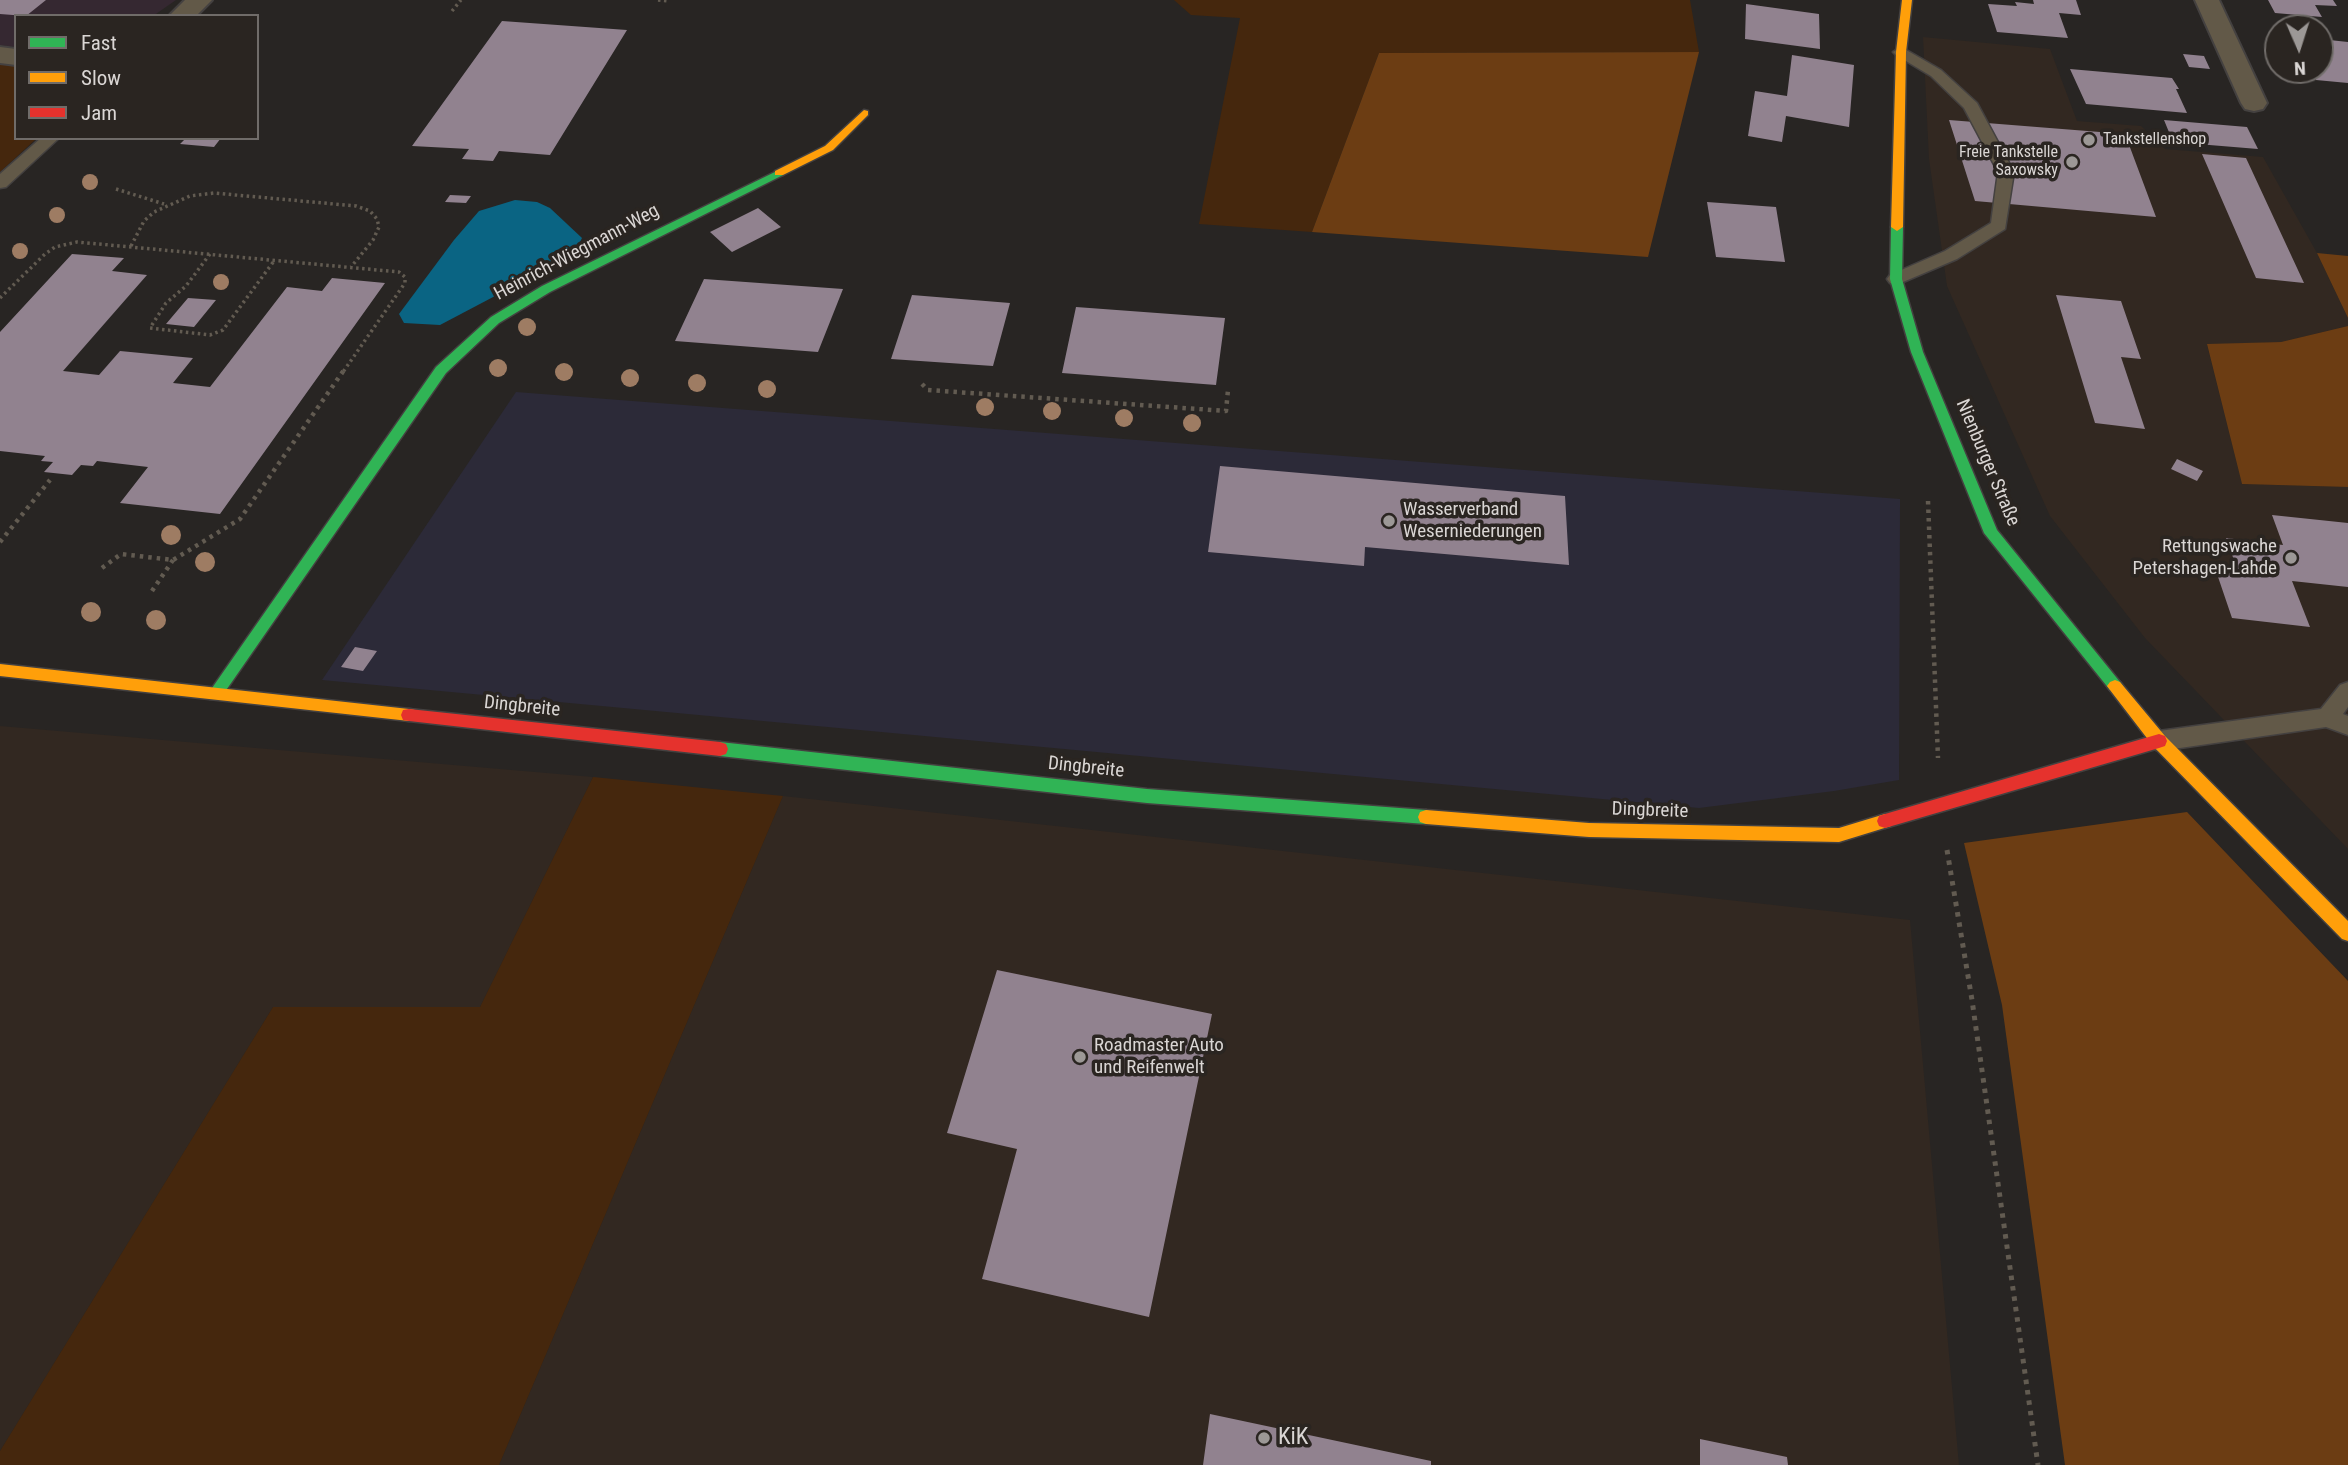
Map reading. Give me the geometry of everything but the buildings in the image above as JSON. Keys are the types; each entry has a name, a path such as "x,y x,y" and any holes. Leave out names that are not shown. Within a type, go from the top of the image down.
{"street":[{"path":"183,14 200,0"},
{"name":"Nienburger Straße","path":"1907,0 1900,52 1896,279 1917,352 1991,533 2159,741 2348,933"},
{"path":"2207,0 2254,103"},
{"name":"Heinrich-Wiegmann-Weg","path":"215,695 440,370 495,320 546,289 829,148 864,113"},
{"name":"Dingbreite","path":"0,670 1147,796 1589,830 1839,835 2159,741"},
{"name":"Nienburger Straße","path":"2265,850 2348,922"}],"lane":[{"path":"1896,279 1951,255 2000,225 2006,172 1971,106 1936,73 1900,52"},
{"path":"0,183 49,140"},
{"path":"2327,717 2348,691"},
{"path":"2159,741 2327,717 2348,726"}],"path":[{"path":"452,11 461,0"},
{"path":"658,0 668,1"},
{"path":"116,189 165,205"},
{"path":"131,247 145,221 165,205 190,196 214,193 356,206 370,211 379,227 373,240 350,267"},
{"path":"0,298 45,254 55,247 77,242 399,272 405,277 405,283 240,519 173,561 152,591"},
{"path":"211,254 186,286 166,303 150,328 211,335 223,330 274,260"},
{"path":"922,384 928,390 1226,411 1228,390"},
{"path":"0,542 50,480"},
{"path":"1928,490 1940,807 1972,1000 2038,1465"},
{"path":"103,568 121,554 173,561"}],"shaded area":[{"path":"0,0 176,0 156,14 14,14 14,47 0,45"},
{"path":"1174,0 1690,0 1699,52 1379,53 1312,232 1199,224 1240,18 1191,15"},
{"path":"1923,37 2050,49 2077,121 2141,126 2165,149 2263,157 2317,253 2348,318 2348,326 2281,342 2207,345 2242,484 2348,487 2348,849 2145,638 2050,516 1947,286 1929,159"},
{"path":"1699,52 1648,257 1312,232 1379,53"},
{"path":"0,64 14,66 14,140 35,140 0,172"},
{"path":"2317,253 2348,256 2348,318"},
{"path":"2348,326 2348,487 2242,484 2207,344 2281,342"},
{"path":"516,392 1900,499 1899,780 1699,808 322,680"},
{"path":"0,726 593,777 480,1007 273,1007 0,1451"},
{"path":"593,777 783,796 499,1465 0,1465 0,1451 273,1007 480,1007"},
{"path":"783,796 1910,920 1959,1465 499,1465"},
{"path":"2187,812 2348,981 2348,1465 2065,1465 2002,1005 1964,843"}],"water":[{"path":"515,200 537,202 550,208 582,238 577,248 552,266 440,325 404,323 399,314 479,211"}],"traffic: fast":[{"path":"215,695 441,370 495,320 546,289 779,173"},
{"path":"1897,227 1896,279 1917,352 1991,533 2115,686"},
{"path":"720,749 1147,796 1426,817"}],"traffic: slow":[{"path":"1897,227 1901,52 1907,0"},
{"path":"779,173 829,148 864,113"},
{"path":"0,670 409,715"},
{"path":"2115,686 2159,741 2348,933"},
{"path":"1426,817 1589,830 1839,835 1885,821"}],"traffic: jam":[{"path":"409,715 720,749"},
{"path":"1885,821 2159,741"}],"place":[{"name":"Tankstellenshop","path":"2089,140"},
{"name":"Freie Tankstelle Saxowsky","path":"2072,162"},
{"name":"Wasserverband Weserniederungen","path":"1389,521"},
{"name":"Rettungswache Petershagen-Lahde","path":"2291,558"},
{"name":"Roadmaster Auto und Reifenwelt","path":"1080,1057"},
{"name":"KiK","path":"1264,1438"}]}
